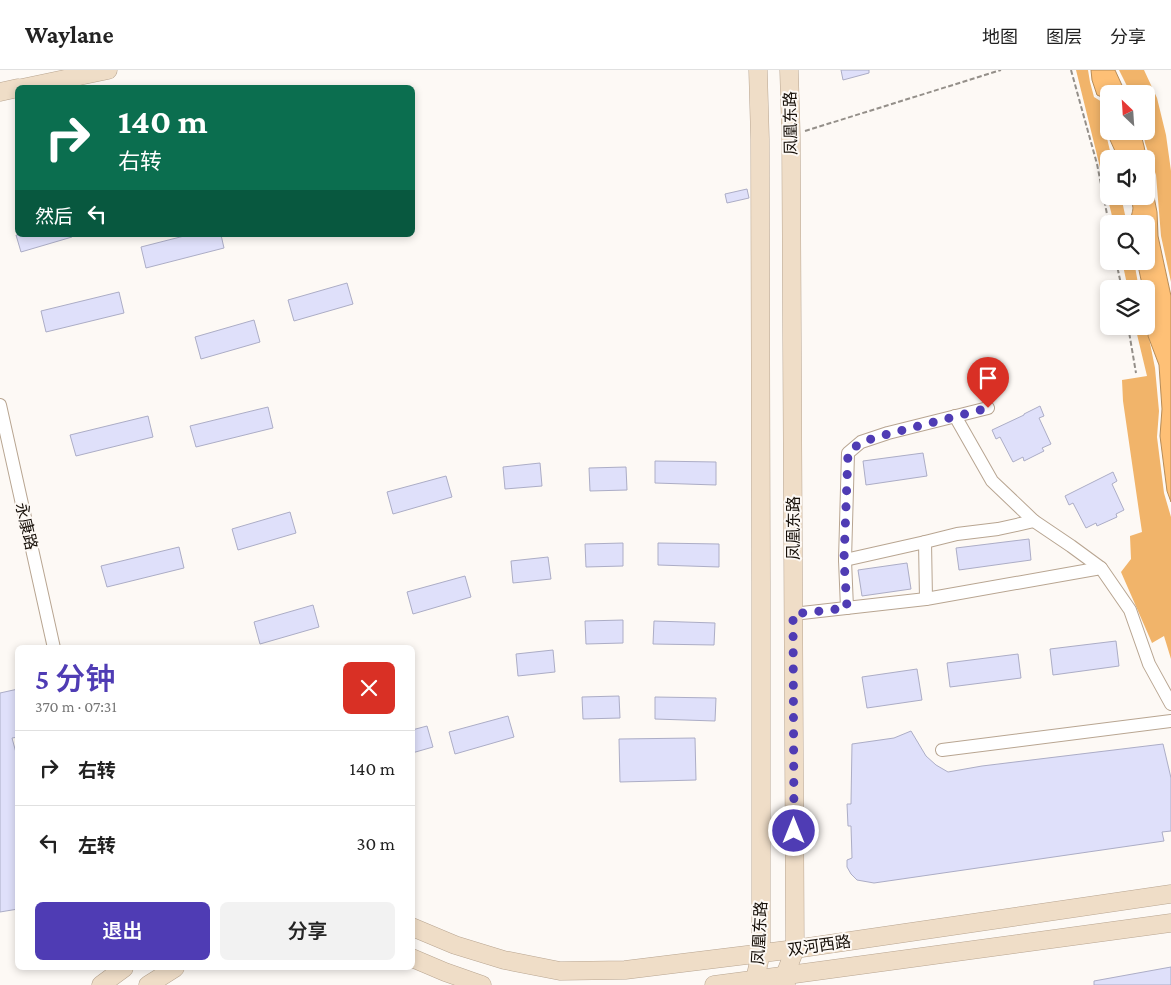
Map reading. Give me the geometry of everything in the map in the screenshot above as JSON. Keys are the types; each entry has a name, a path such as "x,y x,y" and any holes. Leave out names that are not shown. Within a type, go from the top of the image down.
{"street":[{"path":"36,85 108,70"},
{"name":"凤凰东路","path":"755,982 760,952 760,149 758,70"},
{"name":"凤凰东路","path":"786,980 795,949 791,135 789,70"},
{"path":"0,92 15,89"},
{"name":"永康路","path":"0,405 53,645"},
{"path":"847,608 844,560 848,453 861,442 988,408"},
{"path":"955,416 992,481 1034,521 1101,568 1130,610 1149,664 1171,704"},
{"path":"844,560 957,534 998,529 1034,521"},
{"path":"925,542 926,598"},
{"path":"793,614 926,598 1101,568"},
{"path":"942,750 1171,722"},
{"name":"双河西路","path":"415,929 455,946 504,960 560,971 625,970 795,949 1171,894"},
{"name":"双河西路","path":"714,985 786,980 1171,923"},
{"path":"415,959 482,985"},
{"path":"100,985 121,970"},
{"path":"148,985 172,970"}],"path":[{"path":"791,135 1001,70"},
{"path":"1072,70 1097,164 1107,215"},
{"path":"1130,335 1136,373"}],"shaded area":[{"path":"1076,70 1088,70 1094,97 1100,101 1100,140 1107,140 1110,150 1100,150 1100,167"},
{"path":"1091,70 1115,70 1122,85 1100,85 1100,96 1097,95"},
{"path":"1119,70 1144,70 1151,85 1126,85"},
{"path":"1155,94 1166,135 1171,171 1171,282 1161,236 1155,172 1155,150 1147,150 1144,140 1155,140"},
{"path":"1110,140 1142,140 1145,150 1115,150"},
{"path":"1155,202 1158,236 1171,296 1171,502 1167,491 1160,436 1162,409 1159,365 1148,336 1155,335 1155,280 1141,280 1139,270 1155,270 1155,215 1132,215 1132,205 1155,205"},
{"path":"1109,205 1123,205 1125,215 1112,215"},
{"path":"1124,270 1136,270 1137,280 1126,280"},
{"path":"1137,335 1148,335 1155,368 1159,411 1157,437 1164,493 1171,517 1171,659 1164,636 1152,643 1121,572 1131,559 1130,536 1142,532 1123,401 1122,380 1147,376"}],"building":[{"path":"841,70 869,70 869,73 843,80"},
{"path":"747,189 749,198 727,203 725,194"},
{"path":"17,237 72,237 21,252"},
{"path":"180,237 221,237 224,248 146,268 141,247"},
{"path":"347,283 353,304 294,321 288,300"},
{"path":"119,292 124,313 46,332 41,311"},
{"path":"254,320 260,342 201,359 195,337"},
{"path":"1040,406 1044,416 1039,418 1051,444 1042,448 1044,451 1024,461 1023,457 1013,462 1000,437 996,439 992,430"},
{"path":"268,407 273,428 196,447 190,426"},
{"path":"148,416 153,437 76,456 70,435"},
{"path":"923,453 927,476 866,485 863,461"},
{"path":"655,461 716,462 716,485 655,483"},
{"path":"540,463 542,486 505,489 503,467"},
{"path":"626,467 627,490 590,491 589,468"},
{"path":"1113,472 1117,481 1112,484 1124,510 1116,514 1117,517 1097,526 1096,523 1086,528 1073,503 1069,505 1065,496"},
{"path":"446,476 452,497 393,514 387,492"},
{"path":"290,512 296,533 238,550 232,529"},
{"path":"1029,539 1031,560 959,570 956,548"},
{"path":"623,543 623,566 586,567 585,544"},
{"path":"658,543 719,544 719,567 658,565"},
{"path":"179,547 184,568 107,587 101,566"},
{"path":"548,557 551,579 513,583 511,561"},
{"path":"907,563 911,589 862,596 858,570"},
{"path":"465,576 471,597 413,614 407,592"},
{"path":"313,605 319,627 260,644 254,622"},
{"path":"623,620 623,643 586,644 585,621"},
{"path":"654,621 715,623 714,645 653,644"},
{"path":"1116,641 1119,666 1053,675 1050,649"},
{"path":"553,650 555,672 518,676 516,654"},
{"path":"1018,654 1021,678 950,687 947,663"},
{"path":"917,669 922,700 867,708 862,677"},
{"path":"15,690 15,738 12,738 15,749 15,910 0,912 0,693"},
{"path":"619,696 620,718 583,719 582,697"},
{"path":"655,697 716,698 715,721 655,719"},
{"path":"508,716 514,737 455,754 449,732"},
{"path":"427,726 433,747 415,752 415,729"},
{"path":"911,731 926,756 948,772 982,766 1163,744 1171,778 1171,831 1162,832 1164,841 874,883 857,880 847,867 847,860 852,858 851,826 848,826 847,804 851,804 852,744 894,738"},
{"path":"695,738 696,780 620,782 619,739"},
{"path":"1171,967 1171,985 1094,985 1094,981"}],"route":[{"path":"794,831 793,614 847,608 844,560 848,453 861,442 988,408"}]}
